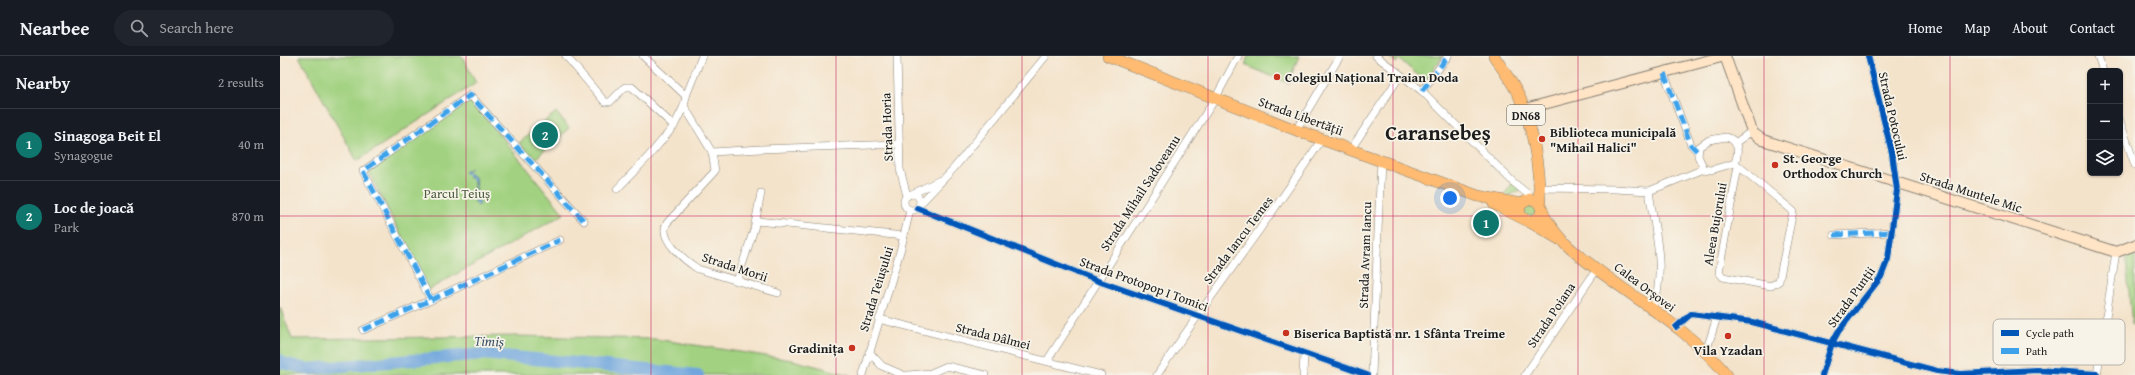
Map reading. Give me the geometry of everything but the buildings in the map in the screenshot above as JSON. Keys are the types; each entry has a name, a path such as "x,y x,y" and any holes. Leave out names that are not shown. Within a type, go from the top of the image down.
{"main road":[{"name":"Strada Libertății","path":"1108,56 1296,130 1486,199 1526,220"},
{"name":"DN68","path":"1495,56 1519,96 1524,109 1539,184 1541,207"},
{"path":"1524,109 1725,56 1752,131"},
{"name":"Strada Muntele Mic","path":"1752,131 1763,140 2116,252"},
{"path":"1526,199 1534,199 1541,207 1540,217 1526,220 1519,210 1526,199 1539,184"},
{"name":"Strada Libertății","path":"1486,199 1526,199"},
{"name":"Calea Orșovei","path":"1541,207 1561,240"},
{"name":"Calea Orșovei","path":"1526,220 1561,240 1652,311 1676,327 1706,352 1727,375"},
{"path":"2116,252 2135,245"}],"street":[{"path":"566,56 605,102 610,102 625,87 632,86 674,126"},
{"path":"643,56 686,96"},
{"path":"617,188 648,157 674,126 684,106 686,96 702,56"},
{"name":"Strada Horia","path":"897,56 901,177 910,195 904,202 906,207 915,207"},
{"name":"Strada Teiușului","path":"862,375 904,236 915,207 945,177 989,127 1046,56"},
{"name":"Strada Mihail Sadoveanu","path":"1047,361 1215,99 1238,56"},
{"path":"1296,130 1340,56"},
{"path":"1376,56 1400,76 1422,91 1513,182 1526,199"},
{"path":"1422,91 1448,56"},
{"name":"Strada Potocului","path":"1868,56 1892,153 1896,182"},
{"path":"2098,56 2102,68"},
{"path":"1664,72 1691,145 1698,151"},
{"path":"1351,149 1400,76"},
{"path":"431,300 363,171 470,95 584,221"},
{"name":"Strada Morii","path":"684,106 712,152 715,168 714,174 667,223 665,227 665,235 688,263 698,269 778,293"},
{"path":"2123,130 2135,165"},
{"path":"1735,143 1752,131"},
{"path":"1539,184 1649,191 1704,170 1711,170 1736,164 1738,152 1732,138 1719,137 1702,144 1698,151 1699,160 1704,170"},
{"name":"Strada Iancu Temes","path":"1158,375 1197,315 1285,196 1322,139"},
{"path":"712,152 899,144"},
{"name":"Strada Avram Iancu","path":"1372,375 1381,160"},
{"name":"Aleea Bujorului","path":"1736,164 1793,211 1779,281 1771,286 1723,277 1718,272 1736,164"},
{"name":"Strada Teiușului","path":"910,195 945,177"},
{"name":"Strada Punții","path":"1822,375 1832,343 1854,310 1881,277 1886,267 1892,232 1896,182"},
{"path":"1649,191 1660,273 1658,294 1652,311"},
{"path":"737,281 756,221 760,193"},
{"path":"910,195 918,197 915,207"},
{"name":"Strada Protopop I Tomici","path":"915,207 1098,280 1367,375"},
{"path":"756,221 904,236"},
{"path":"1834,235 1892,232"},
{"path":"363,330 560,240"},
{"path":"2106,319 2116,252"},
{"name":"Strada Poiana","path":"1525,375 1597,269"},
{"path":"1676,327 1691,314 1752,322 1902,363 1937,371 1961,374 2037,370 2097,374"},
{"path":"1706,352 1717,317"},
{"name":"Strada Dâlmei","path":"879,320 1101,375"},
{"path":"869,352 882,366 903,375"},
{"path":"1303,375 1304,354"},
{"path":"908,375 933,374 947,366 985,375"}],"green space":[{"path":"299,56 462,56 476,83 357,161"},
{"path":"1248,56 1299,56 1288,83 1245,65"},
{"path":"1388,56 1443,56 1425,81 1399,59 1396,63"},
{"name":"Parcul Teiuș","path":"470,98 564,214 428,290 368,170"},
{"path":"556,112 569,128 534,160 519,143"},
{"path":"1513,182 1522,189 1509,196 1504,195"},
{"path":"1530,204 1534,206 1536,210 1534,214 1530,216 1526,214 1524,210 1526,206"},
{"path":"2135,251 2135,326 2132,325 2126,259 2130,252"},
{"path":"280,307 292,339 516,336 655,339 792,360 850,375 280,375"}],"water":[{"path":"471,168 467,172 475,178 477,198 480,204 478,206 475,203 474,182 464,172"}],"waterway":[{"name":"Timiș","path":"280,360 283,363 307,369 483,354 698,375"}],"marked path":[{"path":"1422,91 1448,56"},
{"path":"1664,73 1691,145 1697,151"},
{"path":"363,330 431,300 363,171 470,95 584,221"},
{"path":"1834,235 1892,232"},
{"path":"431,300 560,240"}],"cycle path":[{"path":"1822,375 1832,343 1838,332 1881,277 1888,259 1897,190 1892,153 1868,56"},
{"path":"917,208 1098,281 1367,375"},
{"path":"1676,327 1691,314 1752,322 1937,371 1961,374 2037,370 2097,374"}],"place":[{"name":"Colegiul Național Traian Doda","path":"1277,77"},
{"name":"Loc de joacă","path":"545,135"},
{"name":"Biblioteca municipală \"Mihail Halici\"","path":"1542,139"},
{"name":"St. George Orthodox Church","path":"1775,165"},
{"name":"Sinagoga Beit El","path":"1486,223"},
{"name":"Biserica Baptistă nr. 1 Sfânta Treime","path":"1286,333"},
{"name":"Vila Yzadan","path":"1728,336"},
{"name":"Gradinița","path":"852,348"}],"district":[{"name":"Caransebeș","path":"1438,132"}]}
